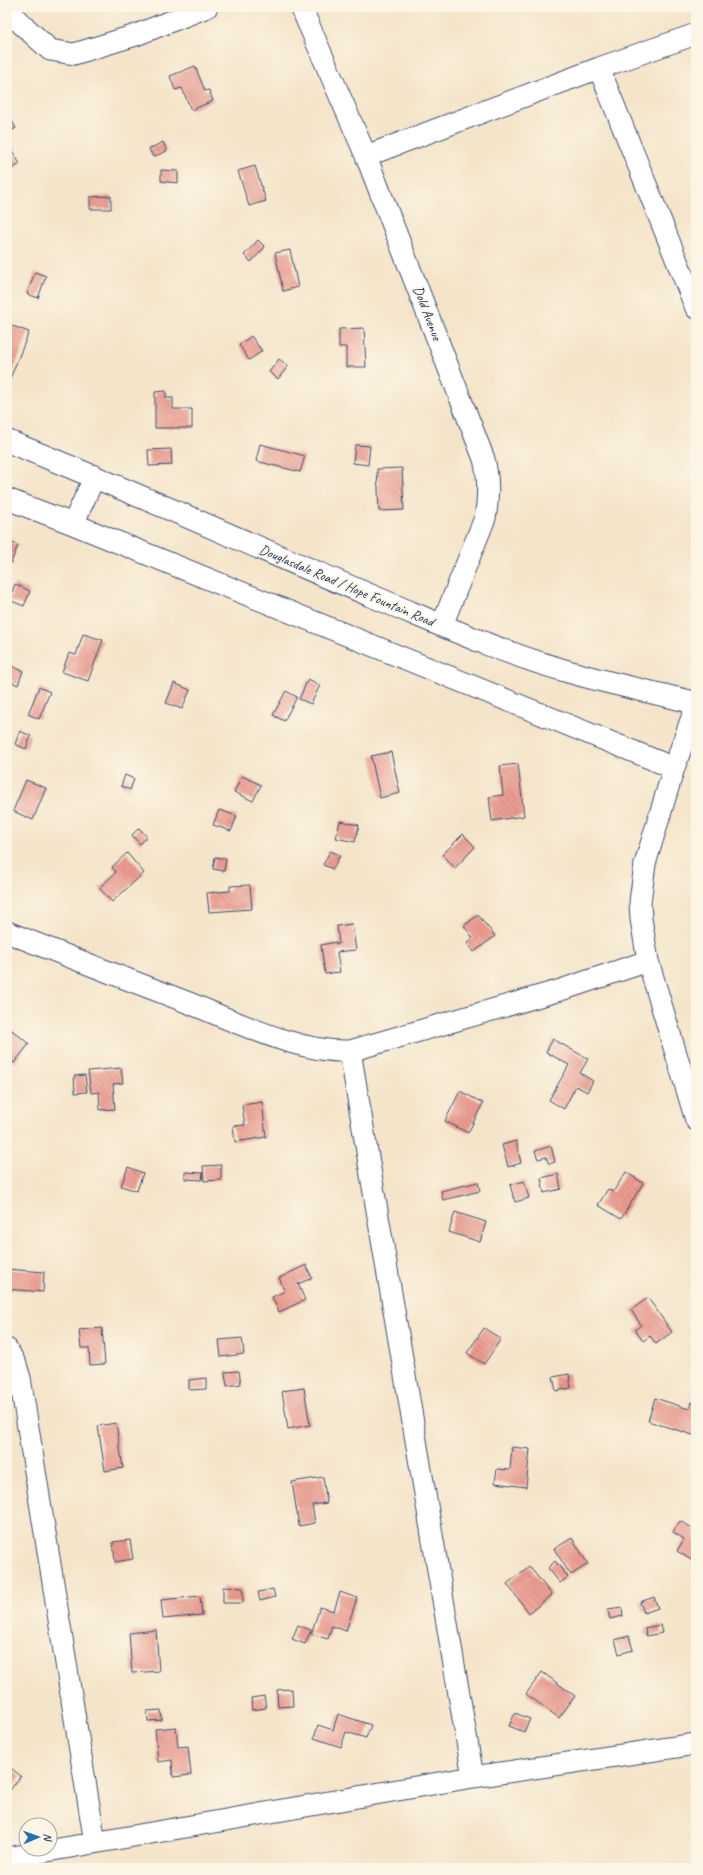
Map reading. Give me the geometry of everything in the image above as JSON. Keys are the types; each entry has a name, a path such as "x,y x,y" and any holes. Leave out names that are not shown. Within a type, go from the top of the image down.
{"main road":[{"name":"Douglasdale Road / Hope Fountain Road","path":"7,441 96,476 269,553 523,657 563,670 696,703"}],"street":[{"path":"11,7 15,18 50,50 74,54 136,35 207,7"},
{"name":"Dold Avenue","path":"301,7 366,156 481,447 487,470 488,500 484,518 442,625"},
{"path":"366,156 599,68 696,34"},
{"path":"599,68 696,308"},
{"path":"73,524 96,476"},
{"path":"7,499 73,524 674,768"},
{"path":"696,706 674,768 646,864 641,888 641,919 648,961 696,1120"},
{"path":"7,932 244,1025 294,1042 324,1050 350,1051 564,989 648,961"},
{"path":"350,1051 473,1777"},
{"path":"7,1349 16,1365 20,1378 95,1843"},
{"path":"7,1858 473,1777 696,1744"}],"building":[{"path":"195,66 205,91 209,90 213,101 191,110 182,88 175,90 170,76"},
{"path":"7,113 16,128 7,133"},
{"path":"7,142 20,164 7,172"},
{"path":"163,142 167,151 153,157 149,149"},
{"path":"255,166 266,201 249,206 238,171"},
{"path":"161,170 178,171 178,183 161,181"},
{"path":"111,196 111,209 90,209 90,197"},
{"path":"258,240 265,247 251,262 244,255"},
{"path":"290,250 298,287 283,291 275,253"},
{"path":"35,272 46,276 38,298 27,294"},
{"path":"7,324 29,332 7,386"},
{"path":"364,328 366,367 346,367 346,347 339,347 339,329"},
{"path":"251,336 262,351 249,360 239,345"},
{"path":"279,359 288,366 278,379 269,372"},
{"path":"166,391 166,398 173,398 173,409 192,409 192,428 155,428 155,392"},
{"path":"260,444 305,456 300,472 256,461"},
{"path":"355,445 370,446 368,465 353,463"},
{"path":"171,449 172,465 149,466 148,450"},
{"path":"402,468 404,510 379,511 377,469"},
{"path":"7,541 18,545 11,563 7,561"},
{"path":"15,584 30,591 24,606 9,600"},
{"path":"83,634 103,640 88,681 62,672 69,653 76,655"},
{"path":"7,664 23,671 18,685 7,680"},
{"path":"308,679 320,685 311,704 299,699"},
{"path":"174,683 190,690 182,709 166,703"},
{"path":"39,687 50,692 39,719 28,714"},
{"path":"286,691 297,697 284,721 273,715"},
{"path":"20,731 31,736 26,749 15,744"},
{"path":"391,752 400,793 380,798 371,756"},
{"path":"518,764 524,816 492,821 489,797 503,795 500,766"},
{"path":"125,775 134,779 130,790 121,786"},
{"path":"242,776 261,785 253,801 234,792"},
{"path":"26,780 46,788 33,820 13,811"},
{"path":"219,810 237,816 231,831 213,825"},
{"path":"340,821 359,825 355,842 336,838"},
{"path":"139,828 147,837 140,844 132,835"},
{"path":"463,834 475,847 455,868 442,855"},
{"path":"330,851 340,855 333,869 323,865"},
{"path":"127,853 144,873 112,902 99,888 116,872 112,867"},
{"path":"215,857 226,859 224,871 213,869"},
{"path":"250,885 252,909 209,912 207,893 230,891 230,886"},
{"path":"478,915 495,936 474,952 467,943 473,938 464,926"},
{"path":"352,924 356,950 337,952 340,972 325,974 321,945 336,942 336,945 339,944 337,926"},
{"path":"7,1026 29,1044 14,1063 7,1058"},
{"path":"553,1039 588,1059 580,1073 593,1081 587,1092 576,1086 564,1109 549,1100 569,1065 546,1052"},
{"path":"121,1068 123,1083 113,1084 115,1109 100,1110 99,1092 91,1093 88,1071"},
{"path":"85,1075 87,1092 75,1093 74,1076"},
{"path":"460,1091 483,1103 468,1133 445,1121"},
{"path":"262,1102 266,1137 235,1142 233,1126 245,1125 242,1105"},
{"path":"516,1141 521,1163 508,1167 502,1145"},
{"path":"551,1146 555,1162 549,1164 546,1157 538,1159 535,1151"},
{"path":"221,1165 221,1180 204,1181 203,1166"},
{"path":"128,1167 143,1173 137,1191 121,1186"},
{"path":"185,1172 203,1173 202,1180 185,1179"},
{"path":"626,1172 643,1183 621,1219 598,1205 608,1189 613,1192"},
{"path":"558,1174 561,1189 544,1193 541,1178"},
{"path":"524,1181 529,1198 515,1202 510,1185"},
{"path":"478,1182 480,1191 443,1200 441,1191"},
{"path":"455,1212 486,1222 480,1242 449,1232"},
{"path":"306,1265 312,1278 298,1284 305,1300 279,1312 272,1297 285,1291 279,1278"},
{"path":"7,1269 44,1272 43,1292 7,1289"},
{"path":"648,1298 672,1332 656,1344 650,1336 643,1341 635,1330 641,1325 631,1310"},
{"path":"102,1328 105,1364 90,1365 89,1348 81,1348 79,1330"},
{"path":"484,1328 501,1339 484,1364 467,1353"},
{"path":"242,1338 244,1354 221,1357 219,1340"},
{"path":"239,1371 241,1384 227,1386 225,1372"},
{"path":"569,1374 571,1388 556,1391 553,1377"},
{"path":"206,1378 206,1389 189,1390 189,1380"},
{"path":"304,1388 310,1425 288,1429 282,1391"},
{"path":"655,1398 689,1409 691,1402 696,1404 696,1436 648,1421"},
{"path":"116,1423 123,1468 105,1471 98,1426"},
{"path":"512,1447 530,1449 526,1487 495,1483 497,1469 510,1470"},
{"path":"323,1477 327,1503 312,1505 315,1523 299,1526 292,1482"},
{"path":"680,1521 696,1530 696,1563 677,1551 684,1539 673,1532"},
{"path":"572,1538 588,1564 571,1575 554,1549"},
{"path":"130,1540 133,1559 115,1562 113,1542"},
{"path":"555,1561 568,1577 560,1583 548,1568"},
{"path":"529,1566 552,1595 529,1613 507,1584"},
{"path":"223,1587 243,1588 243,1603 223,1603"},
{"path":"273,1589 275,1597 260,1601 258,1592"},
{"path":"340,1592 357,1598 346,1631 332,1626 328,1639 311,1634 320,1607 334,1611"},
{"path":"200,1596 202,1615 163,1619 161,1600"},
{"path":"654,1597 658,1608 644,1613 640,1602"},
{"path":"622,1607 623,1616 610,1619 608,1609"},
{"path":"298,1625 311,1630 305,1644 292,1639"},
{"path":"660,1625 662,1633 646,1636 645,1628"},
{"path":"156,1630 159,1671 132,1673 129,1633"},
{"path":"629,1636 633,1650 619,1654 615,1640"},
{"path":"542,1672 575,1696 559,1718 526,1694"},
{"path":"292,1689 293,1706 278,1707 277,1690"},
{"path":"264,1696 266,1708 252,1710 251,1698"},
{"path":"161,1710 162,1720 148,1721 147,1711"},
{"path":"515,1713 530,1719 524,1732 509,1726"},
{"path":"338,1714 371,1725 366,1738 346,1732 341,1747 314,1738 318,1725 333,1730"},
{"path":"176,1727 178,1747 188,1746 191,1775 173,1777 172,1760 158,1762 155,1729"},
{"path":"7,1765 21,1776 7,1794"}]}
